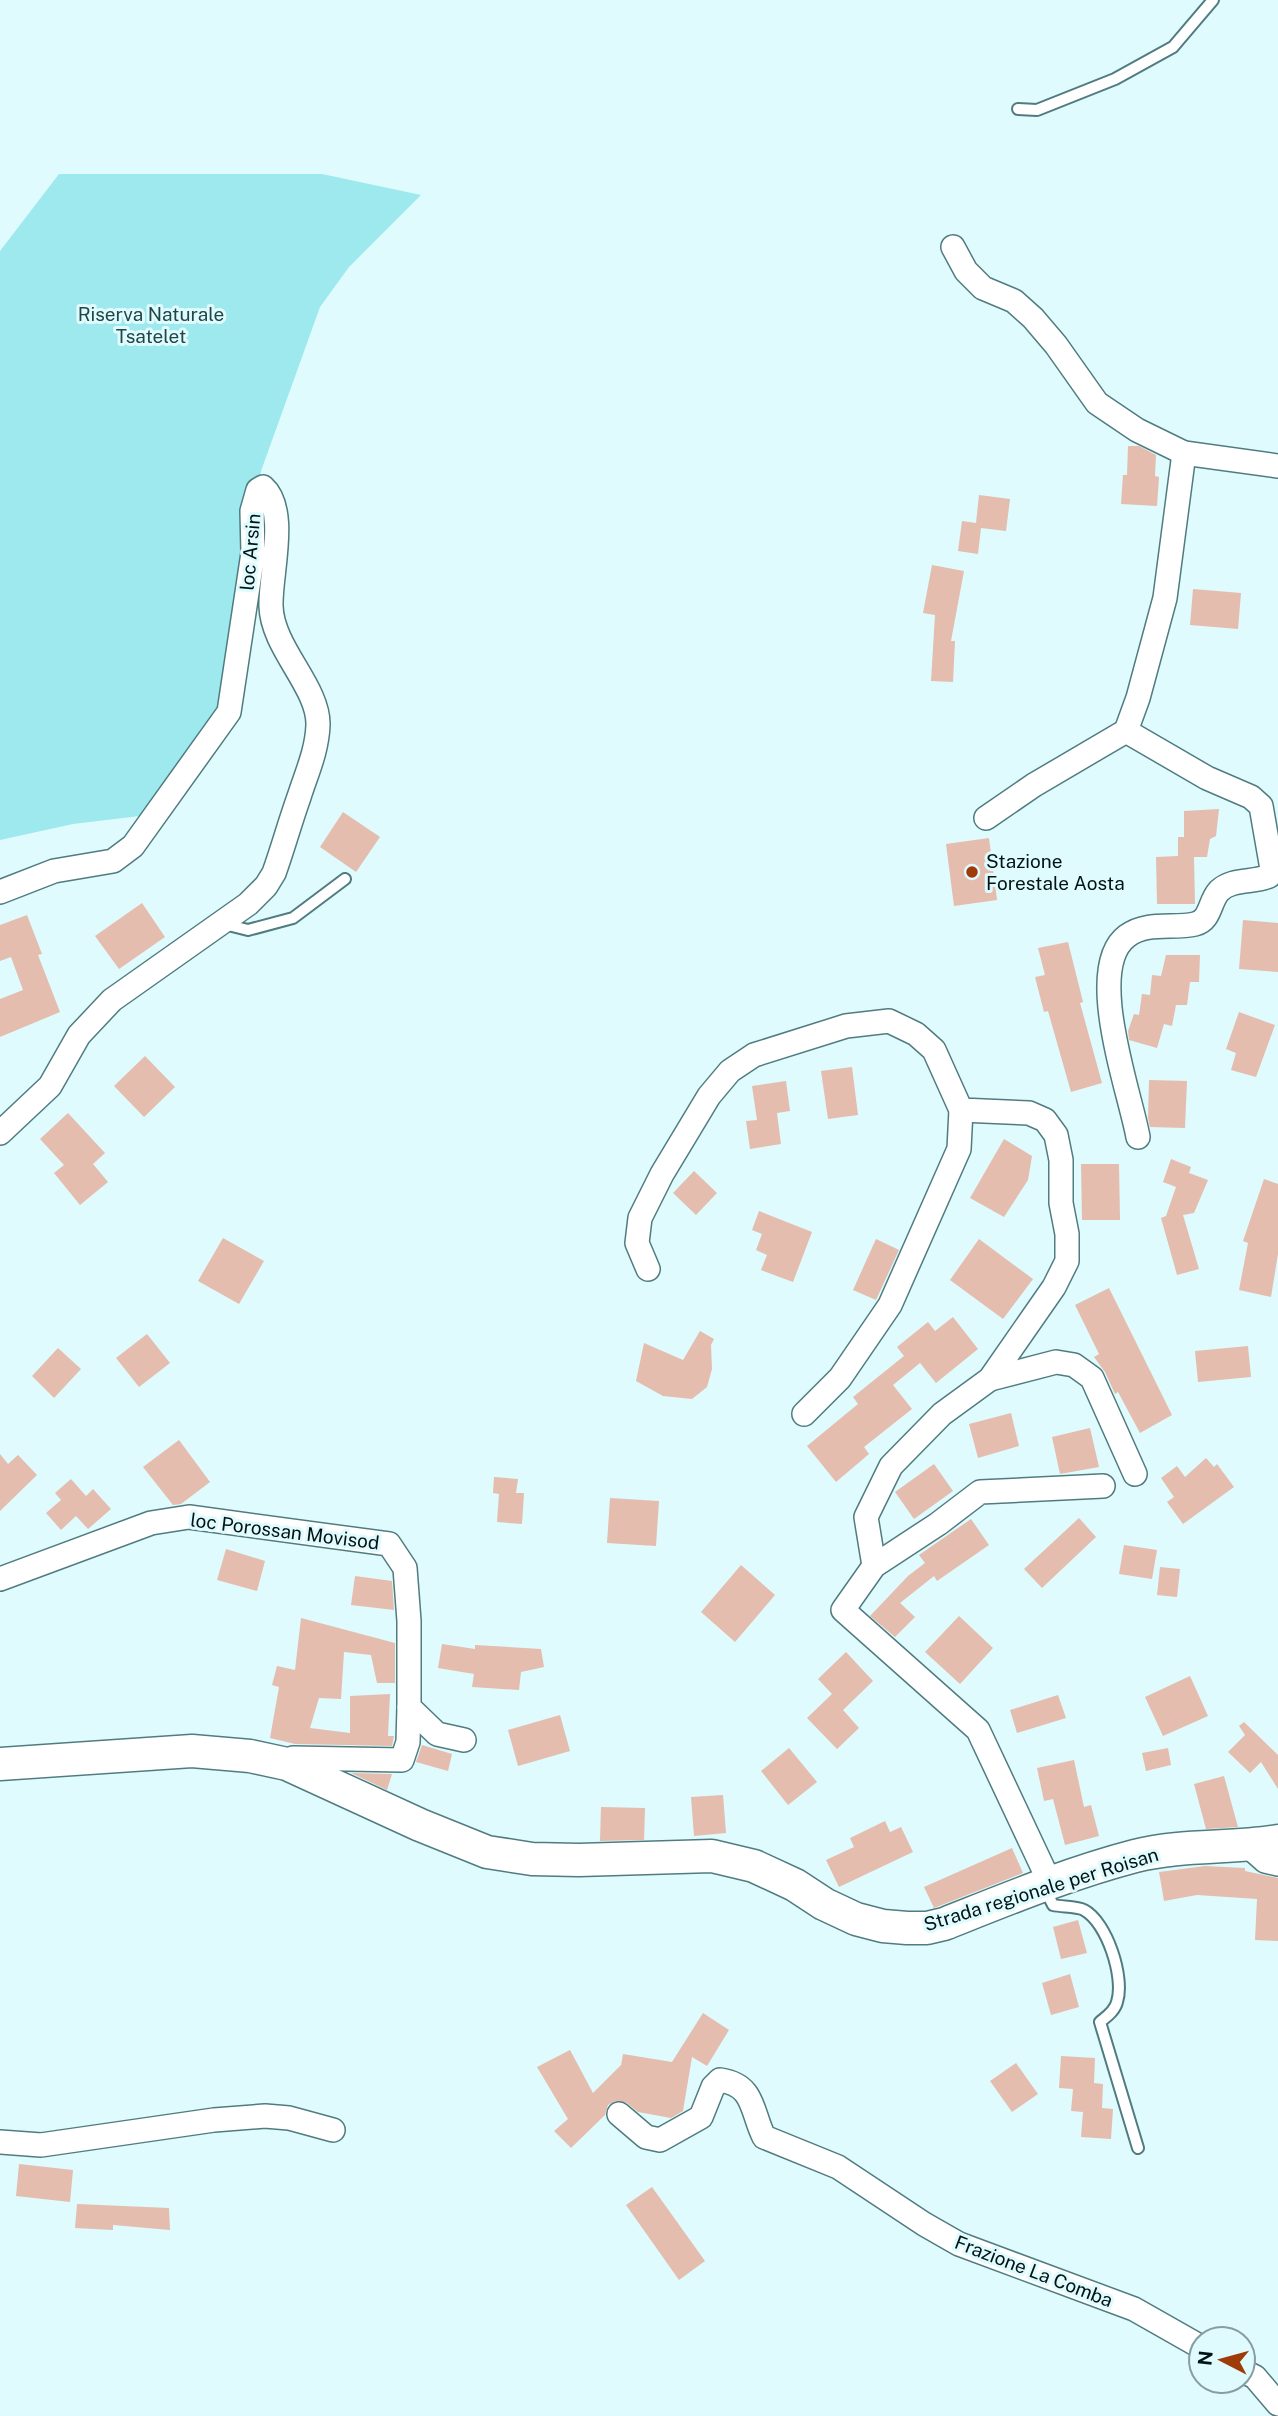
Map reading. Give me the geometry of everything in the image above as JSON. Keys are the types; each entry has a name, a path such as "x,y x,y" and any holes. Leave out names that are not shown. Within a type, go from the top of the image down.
{"main road":[{"name":"Strada regionale per Roisan","path":"0,1764 192,1751 250,1756 287,1764 420,1825 487,1852 532,1859 579,1860 712,1856 754,1866 856,1919 883,1926 927,1928 1050,1883 1135,1856 1166,1850 1278,1841"}],"street":[{"path":"953,247 966,271 983,288 1014,301 1033,318 1056,345 1097,403 1137,430 1184,453 1278,466"},
{"path":"986,817 1034,785 1126,731 1138,698 1165,598 1184,453"},
{"name":"loc Arsin","path":"0,892 54,871 113,861 133,846 229,712 253,552 252,511 258,490 263,487 269,492 275,505 271,608 276,630 315,705 318,720 314,756 274,873 266,886 247,904 112,1000 79,1035 50,1086 0,1133"},
{"path":"1126,731 1207,778 1238,789 1261,806 1272,869 1269,877 1261,880 1246,879 1222,889 1207,917 1196,924 1143,928 1126,937 1114,955 1108,974 1110,1013 1138,1137"},
{"path":"648,1269 637,1242 640,1217 662,1174 709,1096 730,1071 754,1055 846,1026 889,1021 916,1034 934,1051 961,1110 959,1149 890,1305 840,1378 804,1414"},
{"path":"874,1566 866,1517 891,1466 942,1414 990,1379 1054,1287 1067,1261 1067,1234 1061,1203 1061,1160 1056,1135 1045,1120 1029,1113 961,1110"},
{"path":"990,1379 1056,1362 1074,1364 1092,1378 1135,1474"},
{"path":"1050,1883 978,1730 843,1610 874,1566 938,1524 979,1492 1103,1486"},
{"name":"loc Porossan Movisod","path":"0,1579 151,1523 189,1517 389,1544 405,1568 409,1621 408,1742 402,1760 310,1757 293,1758 287,1764"},
{"path":"409,1707 437,1734 464,1740"},
{"path":"1247,1845 1265,1861 1278,1864"},
{"name":"Frazione La Comba","path":"619,2114 646,2137 660,2140 701,2117 713,2087 720,2080 733,2082 749,2094 764,2137 838,2167 959,2244 1134,2309 1187,2339"},
{"path":"0,2142 41,2145 214,2120 265,2116 289,2118 333,2130"},
{"path":"1257,2379 1278,2404"}],"lane":[{"path":"1018,109 1037,110 1115,79 1173,47 1213,0"},
{"path":"218,923 248,930 293,918 345,879"},
{"path":"1050,1883 1048,1895 1053,1905 1083,1909 1103,1928 1114,1960 1120,1988 1117,2005 1100,2022 1138,2148"}],"green space":[{"name":"Riserva Naturale Tsatelet","path":"59,174 322,174 421,195 349,267 320,307 261,471 223,710 148,815 73,824 0,840 0,251"}],"building":[{"path":"1128,446 1139,446 1156,455 1155,476 1159,477 1157,506 1121,504 1123,475 1127,475"},
{"path":"979,495 1010,499 1006,531 981,528 978,554 958,551 962,521 976,523"},
{"path":"932,565 964,571 951,641 955,641 953,682 931,681 935,615 923,613"},
{"path":"1193,589 1241,593 1238,629 1190,625"},
{"path":"1219,809 1216,836 1210,839 1207,857 1194,857 1195,904 1157,904 1156,857 1178,856 1178,837 1184,837 1184,811"},
{"path":"343,812 380,837 356,872 320,847"},
{"name":"Stazione Forestale Aosta","path":"989,838 997,900 954,906 946,844"},
{"path":"142,903 165,937 119,969 95,936"},
{"path":"27,915 42,954 38,955 60,1012 0,1037 0,999 23,990 11,957 0,961 0,925"},
{"path":"1243,920 1278,923 1278,972 1239,969"},
{"path":"1068,942 1083,1002 1080,1003 1102,1083 1071,1092 1048,1011 1044,1012 1035,977 1045,975 1038,948"},
{"path":"1166,955 1200,955 1199,982 1190,982 1187,1005 1176,1005 1172,1026 1164,1024 1157,1048 1129,1040 1128,1031 1134,1014 1139,1015 1142,994 1150,995 1152,975 1161,976"},
{"path":"1239,1012 1275,1025 1256,1077 1231,1070 1236,1053 1226,1049"},
{"path":"145,1056 175,1087 144,1117 114,1086"},
{"path":"852,1067 858,1115 828,1119 821,1071"},
{"path":"1149,1080 1187,1081 1185,1128 1150,1127"},
{"path":"786,1081 790,1111 777,1113 781,1144 750,1149 746,1121 757,1120 752,1086"},
{"path":"68,1113 105,1153 93,1164 108,1182 80,1205 54,1173 64,1165 40,1139"},
{"path":"1004,1139 1032,1156 1028,1180 1004,1217 970,1198"},
{"path":"1171,1159 1191,1167 1189,1173 1208,1180 1194,1213 1183,1215 1199,1269 1177,1275 1161,1218 1166,1216 1176,1187 1163,1182"},
{"path":"1081,1164 1119,1164 1120,1220 1082,1220"},
{"path":"694,1171 717,1193 696,1215 673,1193"},
{"path":"1264,1179 1278,1184 1278,1254 1271,1297 1239,1290 1248,1243 1243,1241"},
{"path":"759,1211 812,1232 793,1282 761,1270 767,1255 756,1250 762,1234 752,1230"},
{"path":"223,1238 264,1261 239,1304 198,1281"},
{"path":"876,1239 899,1250 876,1300 853,1290"},
{"path":"979,1239 1033,1279 1003,1319 950,1280"},
{"path":"1109,1288 1172,1415 1140,1433 1118,1392 1115,1394 1105,1372 1094,1357 1099,1354 1075,1305"},
{"path":"953,1317 978,1349 936,1383 920,1363 893,1385 912,1409 864,1447 869,1454 836,1482 807,1446 858,1404 853,1397 904,1356 897,1347 928,1322 935,1331"},
{"path":"700,1331 714,1339 711,1345 712,1369 707,1387 692,1399 663,1396 636,1381 644,1343 683,1360"},
{"path":"147,1334 170,1363 139,1387 116,1358"},
{"path":"1248,1346 1251,1377 1198,1382 1195,1351"},
{"path":"58,1348 81,1369 54,1398 32,1376"},
{"path":"1011,1413 1019,1446 978,1458 969,1424"},
{"path":"1090,1428 1099,1467 1060,1474 1052,1437"},
{"path":"179,1440 210,1482 181,1504 173,1505 143,1467"},
{"path":"0,1454 8,1464 18,1455 37,1475 0,1511"},
{"path":"1206,1458 1214,1467 1217,1464 1234,1487 1183,1524 1167,1502 1174,1497 1161,1478 1177,1466 1185,1477"},
{"path":"934,1464 953,1491 914,1519 895,1492"},
{"path":"494,1477 518,1479 516,1493 524,1493 522,1524 497,1522 499,1494 493,1493"},
{"path":"71,1479 86,1496 93,1489 111,1509 88,1529 76,1516 61,1530 46,1513 61,1500 55,1493"},
{"path":"610,1498 659,1501 656,1546 607,1543"},
{"path":"1079,1518 1096,1537 1042,1588 1024,1569"},
{"path":"971,1519 989,1545 937,1581 934,1576 900,1603 915,1617 895,1637 870,1616 908,1576 925,1563 919,1555"},
{"path":"1124,1545 1157,1550 1152,1579 1119,1574"},
{"path":"226,1549 265,1561 257,1591 217,1580"},
{"path":"741,1565 775,1595 735,1642 701,1612"},
{"path":"1160,1567 1180,1569 1177,1597 1157,1595"},
{"path":"355,1576 392,1581 394,1610 351,1605"},
{"path":"959,1616 993,1648 960,1684 925,1652"},
{"path":"301,1618 395,1643 395,1683 377,1683 371,1655 344,1652 341,1699 319,1698 310,1728 350,1733 350,1696 390,1694 388,1736 394,1736 392,1746 295,1744 270,1738 279,1687 272,1685 277,1666 295,1670"},
{"path":"442,1644 475,1649 475,1645 541,1649 544,1667 521,1672 519,1690 472,1687 474,1674 438,1668"},
{"path":"846,1652 873,1681 843,1710 859,1728 837,1749 807,1718 832,1694 818,1679"},
{"path":"1190,1676 1208,1716 1163,1736 1145,1697"},
{"path":"1058,1695 1066,1718 1017,1733 1010,1710"},
{"path":"560,1715 570,1751 518,1766 508,1730"},
{"path":"1244,1722 1278,1755 1278,1789 1261,1762 1250,1773 1228,1752 1245,1735 1239,1726"},
{"path":"422,1745 452,1754 448,1771 416,1762"},
{"path":"789,1748 817,1782 788,1805 761,1771"},
{"path":"1168,1748 1171,1765 1146,1771 1142,1753"},
{"path":"1074,1760 1084,1807 1091,1805 1099,1836 1065,1845 1053,1799 1044,1801 1037,1768"},
{"path":"351,1773 392,1774 387,1790"},
{"path":"1224,1776 1238,1827 1206,1829 1194,1784"},
{"path":"723,1795 726,1833 694,1836 691,1797"},
{"path":"601,1807 645,1808 644,1840 600,1841"},
{"path":"885,1821 890,1832 901,1827 913,1852 839,1887 826,1860 854,1847 850,1838"},
{"path":"1012,1848 1023,1873 934,1908 924,1887"},
{"path":"1205,1866 1245,1868 1245,1871 1278,1878 1278,1941 1255,1940 1257,1899 1197,1895 1164,1901 1159,1872"},
{"path":"1078,1920 1087,1953 1061,1959 1053,1927"},
{"path":"1070,1974 1079,2007 1051,2015 1042,1983"},
{"path":"703,2013 729,2030 707,2066 692,2057 683,2111 671,2118 638,2112 627,2103 615,2101 608,2105 605,2115 571,2148 554,2131 568,2119 537,2067 570,2050 593,2093 621,2065 623,2054 672,2062"},
{"path":"1061,2056 1095,2058 1094,2083 1103,2084 1102,2108 1113,2109 1111,2139 1081,2137 1083,2112 1071,2111 1073,2089 1059,2088"},
{"path":"1016,2063 1038,2094 1012,2112 990,2081"},
{"path":"19,2164 73,2170 70,2202 16,2196"},
{"path":"652,2187 705,2261 679,2280 626,2205"},
{"path":"77,2204 169,2208 170,2230 113,2225 113,2230 75,2228"}],"place":[{"name":"Stazione Forestale Aosta","path":"972,872"}]}
